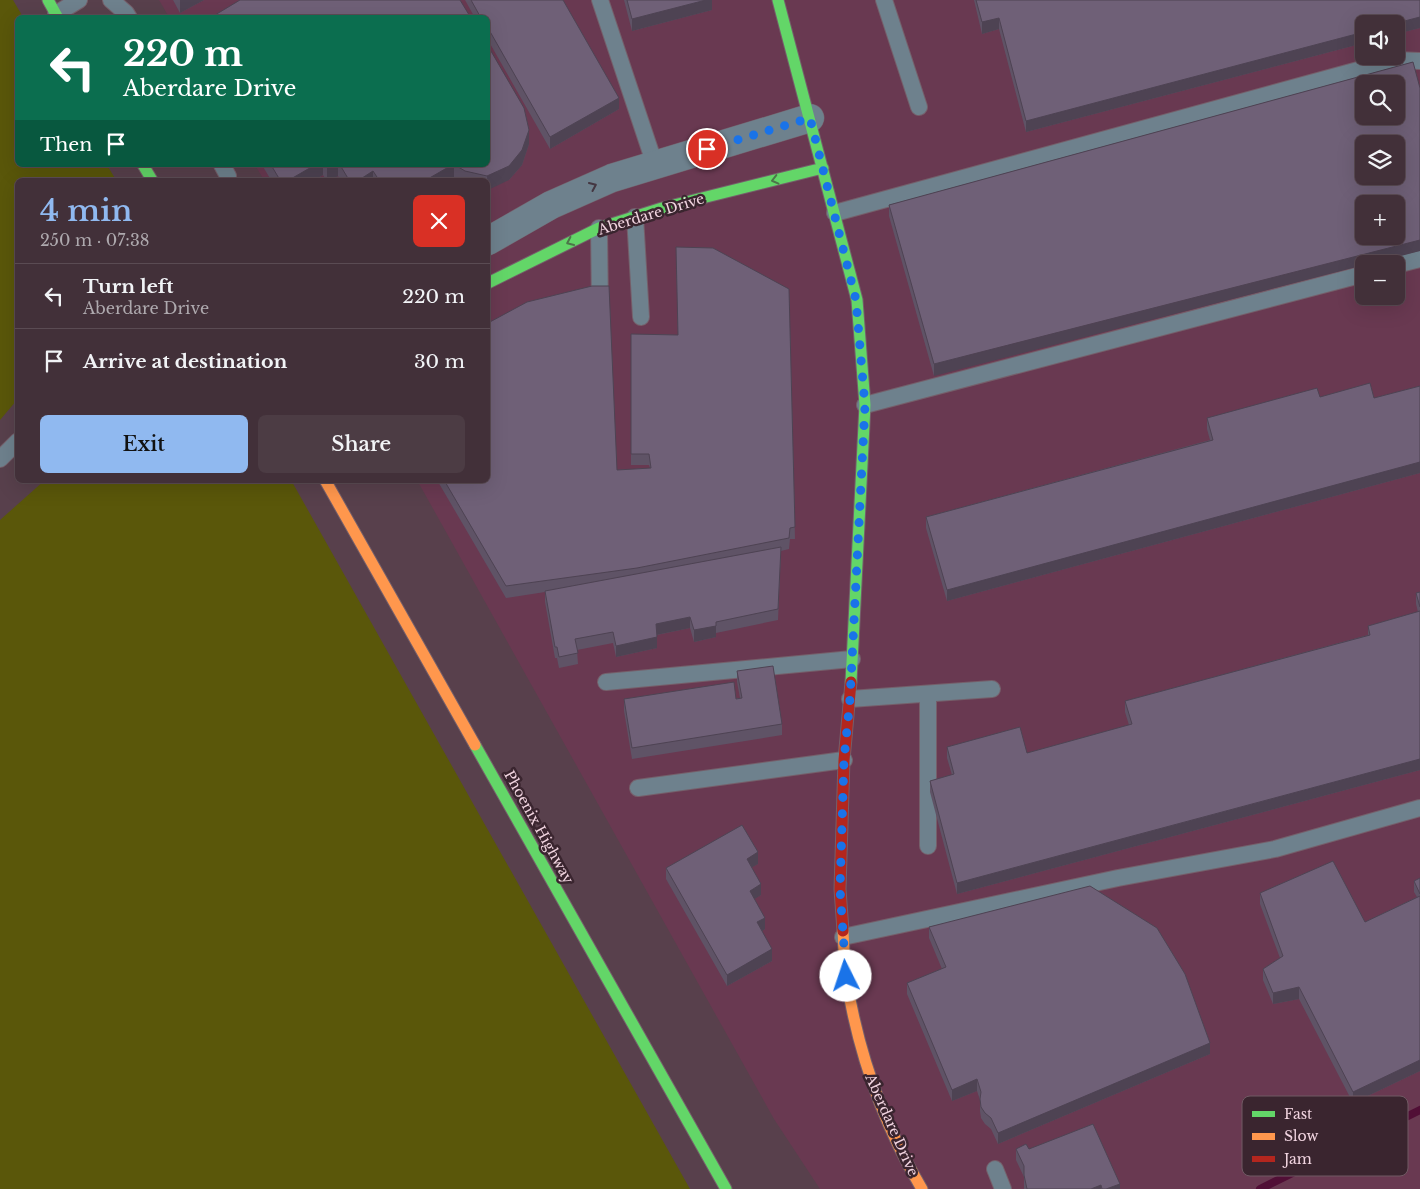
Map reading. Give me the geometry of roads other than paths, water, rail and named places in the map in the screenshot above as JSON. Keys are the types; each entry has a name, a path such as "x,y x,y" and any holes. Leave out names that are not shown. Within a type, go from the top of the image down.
{"street":[{"name":"Aberdare Drive","path":"778,0 856,300 865,406 850,699 844,760 840,889 846,976 857,1034 873,1088 907,1164 922,1189"},
{"path":"490,240 551,205 612,178 810,118"},
{"path":"144,167 151,178"},
{"name":"Aberdare Drive","path":"490,283 599,228 662,208 823,168"},
{"name":"Phoenix Highway","path":"327,483 726,1189"}],"lane":[{"path":"54,10 79,0"},
{"path":"111,0 127,15"},
{"path":"600,0 655,165"},
{"path":"884,0 919,107"},
{"path":"834,213 1395,60 1420,61"},
{"path":"635,217 641,318"},
{"path":"599,228 600,328"},
{"path":"1405,263 1420,259"},
{"path":"865,406 1355,276"},
{"path":"0,459 15,444"},
{"path":"606,682 852,659"},
{"path":"850,699 992,689"},
{"path":"928,694 928,846"},
{"path":"638,788 844,760"},
{"path":"844,937 1118,878 1275,849 1420,808"},
{"path":"995,1169 1003,1189"}],"waterway":[{"path":"1408,1116 1420,1110"},
{"path":"1260,1189 1286,1176"}]}
